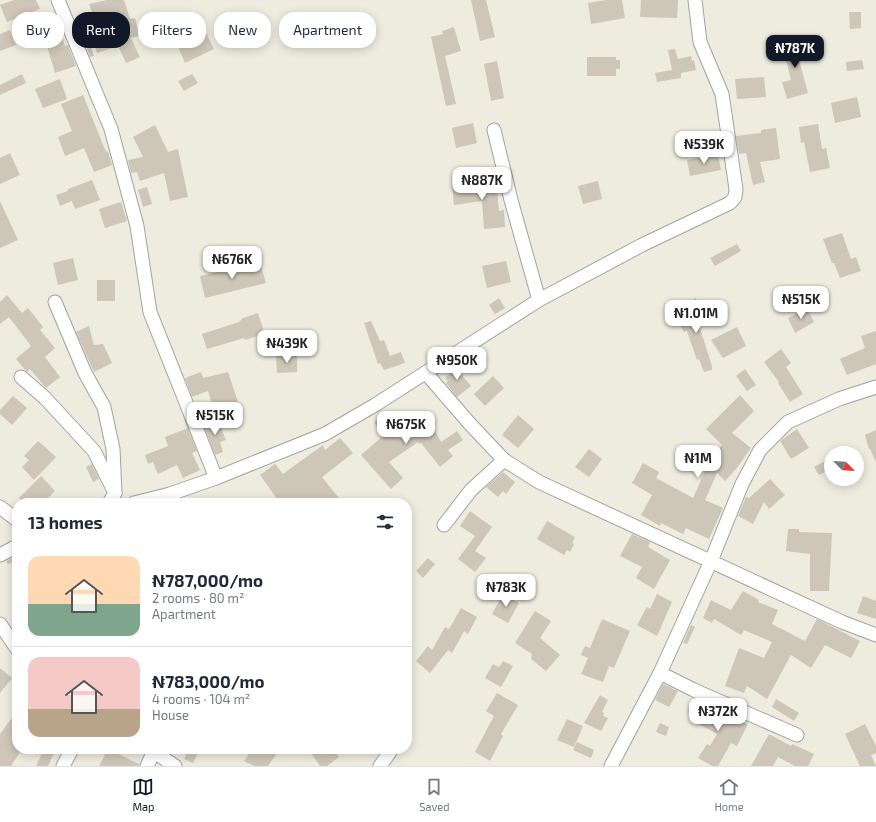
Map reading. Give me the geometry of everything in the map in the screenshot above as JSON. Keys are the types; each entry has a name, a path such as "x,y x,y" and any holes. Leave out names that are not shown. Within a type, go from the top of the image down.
{"street":[{"path":"58,0 111,130 137,226 150,312 216,478"},
{"path":"154,498 216,478 325,434 426,373 539,300 642,245 730,203 735,197 736,189 722,94 700,42 695,0"},
{"path":"494,130 511,200 539,300"},
{"path":"55,302 85,373 104,407 113,449 112,498"},
{"path":"426,373 470,424 504,460 539,482 842,622 876,636"},
{"path":"22,377 45,398 94,450 112,498"},
{"path":"611,766 660,673 711,561 742,484 760,450 788,422 839,399 876,387"},
{"path":"444,525 471,490 504,460"},
{"path":"0,507 12,516"},
{"path":"0,555 12,549"},
{"path":"0,624 12,642"},
{"path":"660,673 694,690 798,735"},
{"path":"63,766 69,754"},
{"path":"147,766 151,754"},
{"path":"158,754 175,766"},
{"path":"380,766 388,754"}],"building":[{"path":"14,0 36,0 40,9 32,12 12,12 12,20 7,22 0,5"},
{"path":"107,0 124,0 128,12 92,12 89,4"},
{"path":"471,0 486,0 495,37 480,41"},
{"path":"606,0 622,0 625,18 591,24 588,3"},
{"path":"641,0 678,0 677,18 640,17"},
{"path":"849,12 861,12 861,28 850,29"},
{"path":"135,18 138,36 131,38 140,57 126,63 119,48 130,48 130,19"},
{"path":"454,27 461,51 445,56 456,104 446,106 431,37 443,34 442,31"},
{"path":"10,30 12,35 12,46 0,51 0,34"},
{"path":"206,33 214,49 185,63 178,48 206,48"},
{"path":"801,39 806,58 799,60 808,93 787,99 782,82 791,80 782,44"},
{"path":"64,43 65,46 68,45 76,66 55,73 48,48 64,48"},
{"path":"91,48 94,56 90,57 87,49"},
{"path":"96,48 112,48 97,53"},
{"path":"675,49 678,59 691,56 692,61 694,60 696,70 681,73 681,78 657,82 655,73 672,70 668,50"},
{"path":"587,57 616,57 616,60 620,60 620,69 616,69 616,76 587,76"},
{"path":"862,60 864,69 847,71 846,62"},
{"path":"497,61 504,98 491,101 484,64"},
{"path":"22,74 26,83 0,95 0,85"},
{"path":"192,74 198,83 184,91 178,81"},
{"path":"764,77 766,97 737,99 735,79"},
{"path":"60,79 67,99 43,108 35,89"},
{"path":"83,95 106,152 108,151 112,165 94,172 84,148 65,156 58,137 72,131 61,104"},
{"path":"857,97 861,117 835,123 831,103"},
{"path":"473,123 477,143 456,148 452,128"},
{"path":"818,124 822,149 826,148 830,168 810,172 804,142 801,143 799,127"},
{"path":"155,125 168,152 178,149 188,197 170,201 164,173 140,181 137,172 131,173 128,160 143,157 133,137"},
{"path":"776,128 780,159 760,162 765,182 753,185 746,153 739,154 736,136 761,133 761,130"},
{"path":"10,153 20,175 0,184 0,158"},
{"path":"718,154 721,170 690,176 687,160"},
{"path":"92,180 100,200 75,209 72,201 60,206 56,195"},
{"path":"496,180 499,211 504,210 505,227 484,229 482,201 454,205 452,185"},
{"path":"598,181 602,199 583,204 578,186"},
{"path":"147,187 152,204 143,207 138,190"},
{"path":"0,201 18,240 0,248"},
{"path":"121,202 127,221 105,228 99,209"},
{"path":"842,233 851,259 856,257 861,271 840,278 834,263 832,263 823,239"},
{"path":"737,244 741,251 715,266 710,258"},
{"path":"73,258 78,280 58,285 53,263"},
{"path":"506,261 511,282 487,288 482,266"},
{"path":"260,263 266,283 205,298 200,276"},
{"path":"97,280 115,280 115,301 97,301"},
{"path":"7,295 22,313 28,308 43,327 40,330 55,348 45,357 60,377 46,388 30,369 27,372 16,359 31,346 9,317 0,324 0,302"},
{"path":"499,298 505,308 495,314 489,305"},
{"path":"696,298 701,317 697,319 712,366 712,370 704,372 699,359 697,360 687,331 684,332 680,325 687,321 680,308"},
{"path":"807,308 814,322 795,333 788,318"},
{"path":"258,313 264,332 261,335 245,340 244,338 207,349 202,334 239,322 243,318"},
{"path":"371,321 380,341 384,340 390,356 401,352 405,363 384,370 380,363 378,364 364,323"},
{"path":"89,326 94,345 103,344 112,363 94,372 76,332"},
{"path":"737,327 746,346 723,358 711,340"},
{"path":"876,331 876,364 847,375 840,359 865,348 861,336"},
{"path":"781,349 791,363 786,367 803,394 790,402 778,383 779,382 764,362"},
{"path":"297,354 297,372 277,373 276,356"},
{"path":"456,363 459,366 456,368 471,386 457,397 446,383 448,381 445,378 451,372 448,368"},
{"path":"745,369 756,385 747,391 736,376"},
{"path":"201,372 203,378 228,372 238,402 214,410 208,391 192,397 185,378"},
{"path":"493,376 504,388 485,406 474,394"},
{"path":"740,395 754,411 732,433 751,448 736,469 725,481 717,473 705,500 723,508 709,539 686,528 683,534 661,523 660,526 641,515 652,495 632,483 643,463 659,472 656,478 693,498 708,465 705,462 722,445 706,429"},
{"path":"13,396 27,408 12,425 0,414 0,410"},
{"path":"389,411 400,428 426,414 441,442 457,431 463,440 448,450 453,456 440,467 421,443 419,444 418,442 389,462 403,478 391,489 361,455 383,436 374,422"},
{"path":"518,415 534,429 518,448 502,435"},
{"path":"217,419 226,440 220,442 223,452 215,455 203,425"},
{"path":"188,428 197,451 192,453 200,470 183,478 177,465 158,474 153,462 148,464 145,455 168,446 165,437"},
{"path":"797,429 809,448 791,459 780,441"},
{"path":"876,430 876,462 869,449 865,435"},
{"path":"340,438 353,453 322,477 339,498 276,498 260,475 275,464 283,474 323,445 325,450"},
{"path":"38,441 56,457 34,480 22,467 29,460 24,456"},
{"path":"589,449 602,459 589,477 575,467"},
{"path":"824,462 824,472 819,475 814,467"},
{"path":"92,464 99,479 93,482 86,467"},
{"path":"503,472 515,482 506,494 503,491 498,497 486,487"},
{"path":"41,476 55,491 48,498 19,498"},
{"path":"770,479 785,495 769,509 764,502 753,524 738,516 746,497 749,498"},
{"path":"470,511 492,527 475,551 486,558 475,572 458,559 475,536 460,526"},
{"path":"547,521 575,537 572,543 574,544 570,552 567,550 564,555 537,539"},
{"path":"788,529 799,529 799,532 832,533 829,591 810,591 810,554 786,551"},
{"path":"632,534 650,542 648,547 670,560 654,589 636,578 642,567 620,556"},
{"path":"12,558 12,562 8,564 6,561"},
{"path":"428,558 435,564 423,578 416,571"},
{"path":"743,591 759,600 758,602 778,610 772,624 805,641 817,619 860,641 851,658 825,645 811,668 791,655 767,699 747,686 744,693 725,686 739,648 764,658 772,642 744,630 741,635 714,619 712,623 703,618 711,600 731,610"},
{"path":"503,594 519,603 508,623 492,614"},
{"path":"657,594 672,602 657,636 637,625 647,607 650,609"},
{"path":"863,596 876,601 876,619 857,613"},
{"path":"461,608 477,617 468,634 464,631 452,653 448,650 430,673 416,661 428,646 432,650 445,627 449,629"},
{"path":"535,611 551,621 540,638 560,655 546,671 531,659 532,654 515,643"},
{"path":"602,619 630,631 614,668 609,666 603,682 581,674 588,658 581,655 585,646 590,648"},
{"path":"691,625 695,627 687,644 683,643"},
{"path":"503,661 513,666 501,687 485,678 493,664 499,667"},
{"path":"0,668 12,678 0,693"},
{"path":"663,684 678,691 669,707 655,700"},
{"path":"497,693 518,705 501,734 503,736 490,761 475,752 494,716 486,711"},
{"path":"600,695 608,700 602,712 604,713 603,716 608,718 601,731 584,723"},
{"path":"695,699 729,717 730,716 748,724 737,746 731,743 718,766 712,766 698,758 707,744 710,746 717,734 697,723 700,718 688,711"},
{"path":"776,699 799,713 794,721 772,707"},
{"path":"12,718 12,754 19,754 11,766 0,766 0,734"},
{"path":"567,719 583,726 574,747 557,740"},
{"path":"660,723 669,727 666,736 656,732"},
{"path":"865,724 876,746 876,753 871,755 876,766 860,766 845,734"},
{"path":"769,734 791,746 792,744 814,754 808,766 795,766 778,757 773,766 751,766"},
{"path":"577,742 594,750 591,758 573,750"},
{"path":"42,754 54,754 48,766 36,766"},
{"path":"105,754 118,754 139,764 139,766 99,766"},
{"path":"186,754 198,754 193,763 184,759"},
{"path":"249,754 276,754 268,766 254,766 244,761"},
{"path":"312,754 337,754 339,757 327,766 320,766"}]}
